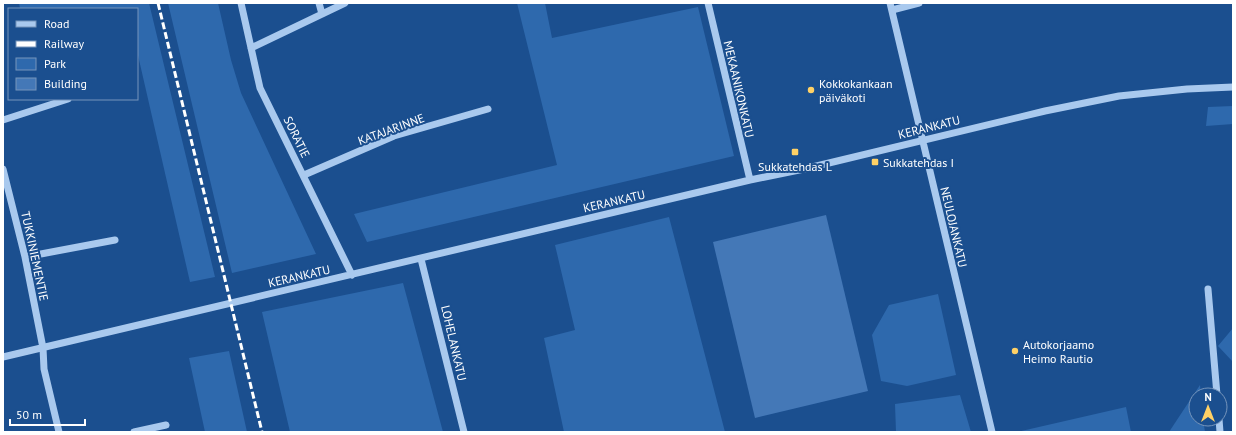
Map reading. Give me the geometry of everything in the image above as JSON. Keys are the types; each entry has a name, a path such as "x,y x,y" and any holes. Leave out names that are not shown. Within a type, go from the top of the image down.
{"street":[{"name":"SORATIE","path":"241,3 260,88 352,275"},
{"path":"319,3 322,14"},
{"path":"251,48 345,3"},
{"name":"MEKAANIKONKATU","path":"708,3 750,180"},
{"path":"891,6 919,3"},
{"name":"NEULOJANKATU","path":"891,6 992,432"},
{"name":"KERANKATU","path":"3,357 1045,111 1119,96 1233,87"},
{"path":"3,120 65,100"},
{"name":"KATAJARINNE","path":"304,176 394,136 488,109"},
{"name":"TUKKINIEMENTIE","path":"3,169 25,257 43,348 44,369 59,432"},
{"path":"25,257 114,240"},
{"name":"LOHELANKATU","path":"421,259 464,432"},
{"path":"1208,289 1216,387"},
{"path":"134,432 166,425"}],"green space":[{"path":"19,3 149,3 215,277 190,282 138,55 138,8 20,8"},
{"path":"168,3 218,3 231,60 241,93 316,254 232,273"},
{"path":"517,3 545,3 552,38 698,7 734,156 367,242 354,214 557,165"},
{"path":"1233,106 1233,124 1206,126 1208,107"},
{"path":"669,217 725,432 564,432 544,338 575,330 555,245"},
{"path":"403,283 443,432 290,432 262,312"},
{"path":"938,294 956,375 907,386 881,381 872,335 889,305"},
{"path":"1233,328 1233,362 1218,346"},
{"path":"229,351 247,432 205,432 189,358"},
{"path":"960,395 971,432 896,432 895,404"},
{"path":"1188,403 1188,427 1204,427 1205,432 1169,432"},
{"path":"1126,407 1131,432 1017,432"}],"building":[{"path":"826,215 868,391 755,418 713,242"}],"railway":[{"path":"158,3 262,432"}],"place":[{"name":"Kokkokankaan päiväkoti","path":"811,90"},
{"name":"Sukkatehdas L","path":"795,152"},
{"name":"Sukkatehdas I","path":"875,162"},
{"name":"Autokorjaamo Heimo Rautio","path":"1015,351"}]}
